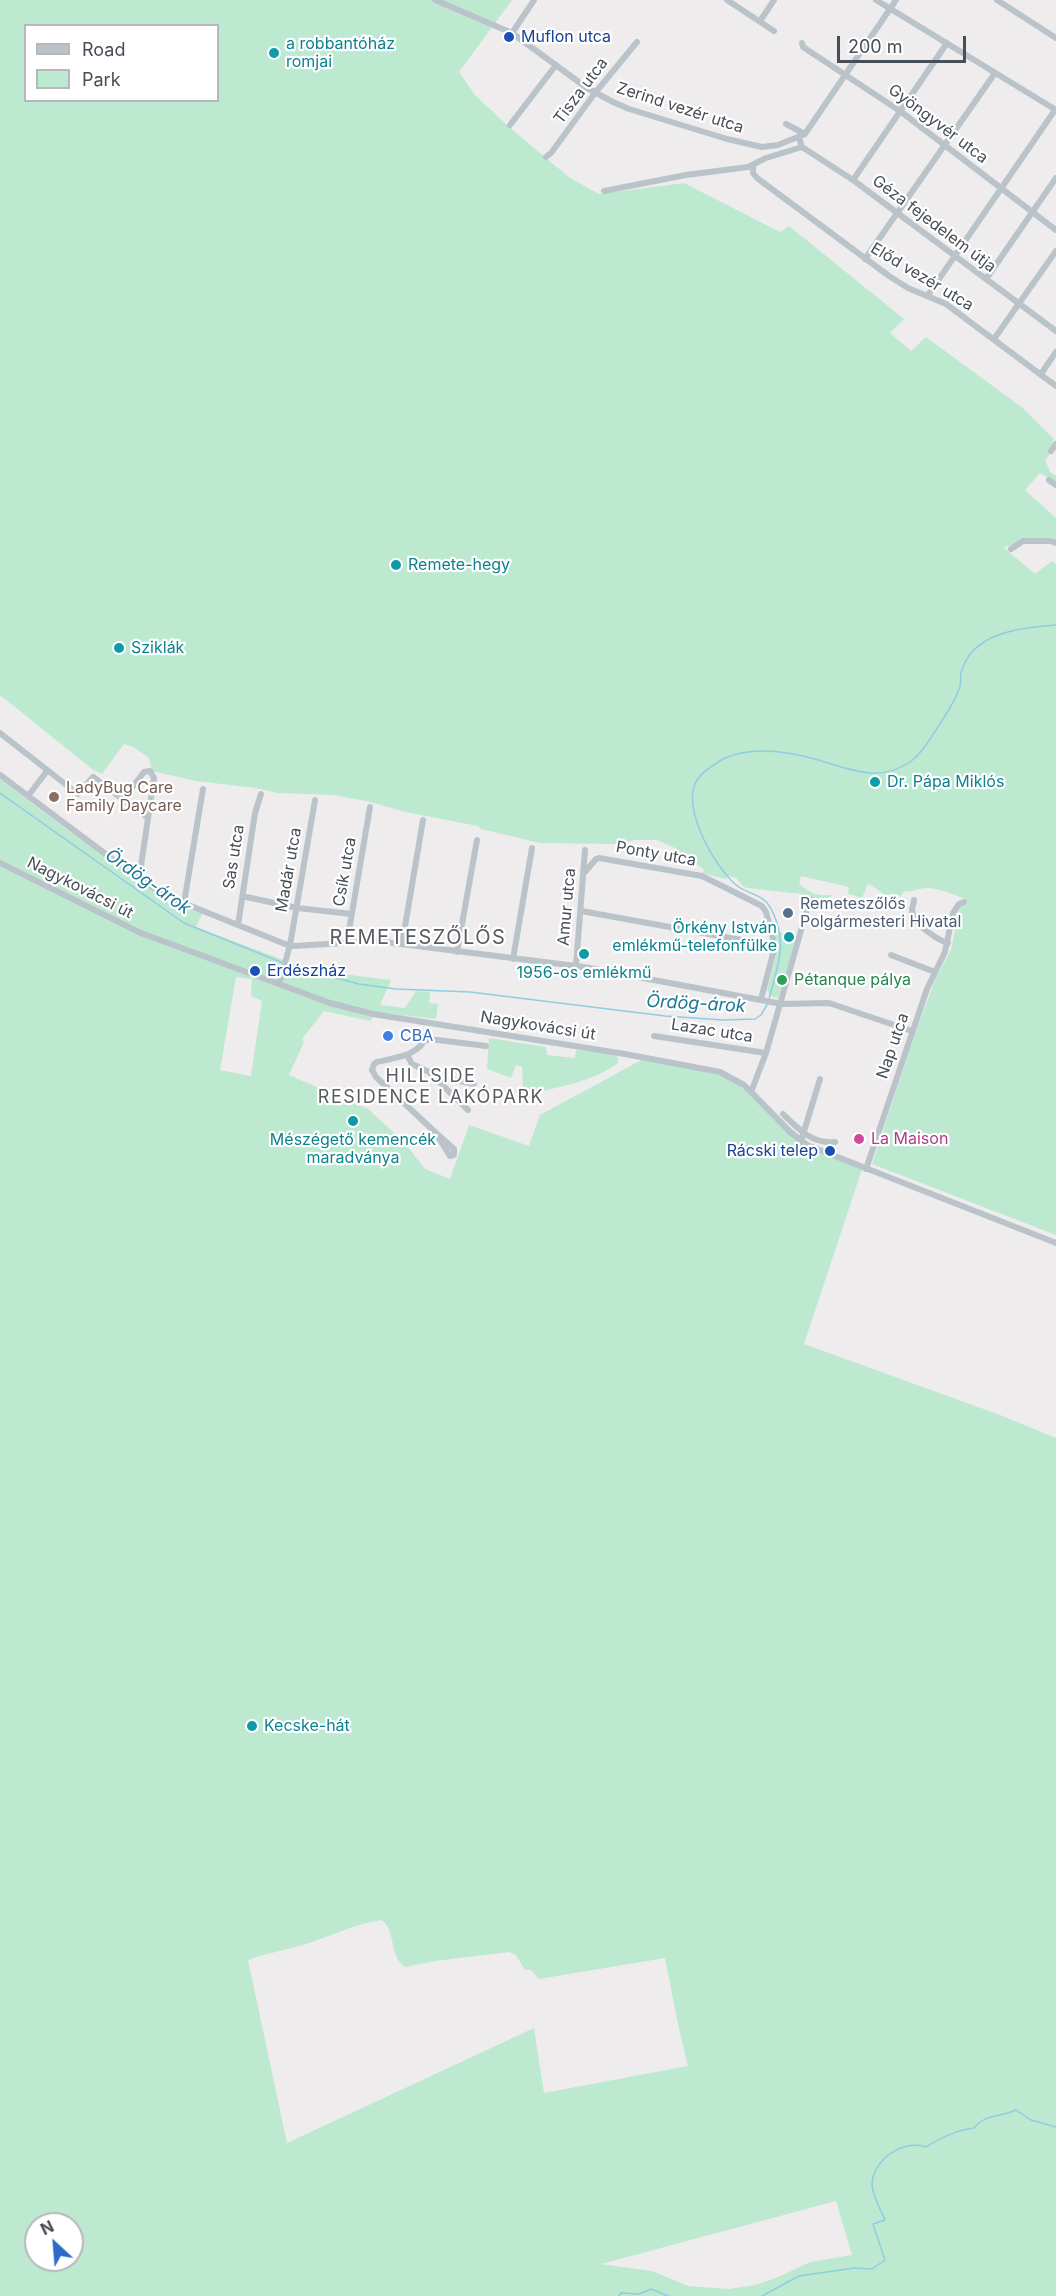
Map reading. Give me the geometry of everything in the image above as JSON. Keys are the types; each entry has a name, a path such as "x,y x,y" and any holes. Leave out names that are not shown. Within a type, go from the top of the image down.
{"street":[{"name":"Zerind vezér utca","path":"435,0 512,33 595,93 629,109 756,146 778,146 802,136"},
{"path":"512,33 534,0"},
{"path":"727,0 774,31"},
{"path":"760,21 774,0"},
{"path":"876,0 1056,110 928,295"},
{"path":"604,191 753,165 770,156 802,147 802,136 896,0"},
{"path":"997,0 1056,38"},
{"name":"Tisza utca","path":"546,157 637,42"},
{"name":"Gyöngyvér utca","path":"802,43 803,47 900,111 1056,230"},
{"path":"853,180 947,43"},
{"path":"510,125 556,65"},
{"path":"866,259 996,73"},
{"path":"786,124 802,136"},
{"name":"Géza fejedelem útja","path":"802,147 853,180 1056,331"},
{"name":"Előd vezér utca","path":"753,165 753,173 757,178 866,259 908,288 946,304 1056,386"},
{"path":"986,279 1056,178"},
{"path":"994,339 1056,250"},
{"path":"1041,374 1056,352"},
{"path":"1051,452 1056,444"},
{"path":"1049,480 1056,485"},
{"path":"1011,549 1023,541 1056,543"},
{"path":"0,733 78,794 93,777 147,817"},
{"path":"124,798 146,770 150,771 154,778 139,879"},
{"path":"28,796 47,771"},
{"path":"0,775 139,879 184,903 290,945 373,941 576,966 778,1003 829,1003 912,1031"},
{"path":"184,903 203,789"},
{"name":"Sas utca","path":"238,925 255,813 261,794"},
{"name":"Madár utca","path":"279,984 290,945 315,800"},
{"name":"Csík utca","path":"347,942 370,807"},
{"path":"402,944 423,820"},
{"path":"457,952 477,840"},
{"path":"513,959 532,848"},
{"name":"Amur utca","path":"576,966 585,850"},
{"name":"Ponty utca","path":"585,872 599,858 699,875 759,904 765,910 776,946"},
{"name":"Nagykovácsi út","path":"0,863 122,926 330,1003 374,1014 625,1054 720,1072 736,1080 751,1092 801,1142 1056,1243"},
{"path":"242,896 297,908 352,914"},
{"path":"751,1092 766,1053 778,1003 810,899"},
{"path":"914,900 912,910 914,916 931,936 948,943"},
{"name":"Nap utca","path":"867,1169 912,1031 948,943 954,910 964,902"},
{"path":"581,911 776,946 761,999"},
{"path":"891,954 935,972"},
{"path":"428,1032 426,1040 420,1047 407,1055 377,1062 372,1070 376,1077 435,1132"},
{"name":"Lazac utca","path":"654,1036 766,1053"},
{"path":"426,1040 486,1046"},
{"path":"407,1055 412,1064 429,1072 468,1110"},
{"path":"801,1142 820,1079"},
{"path":"436,1080 454,1080 474,1084"},
{"path":"783,1114 804,1134 824,1143 835,1142"}],"green space":[{"path":"0,0 512,0 459,72 475,95 570,178 599,194 684,183 780,232 789,226 904,319 890,333 911,351 926,337 1024,409 1054,439 1050,454 1045,460 1050,472 1056,476 1056,482 1040,473 1025,490 1056,518 1056,542 1035,541 1003,547 1035,574 1052,561 1056,564 1056,1235 872,1164 915,1034 935,980 951,950 960,906 965,899 932,888 904,891 901,896 885,895 868,883 862,898 848,894 849,887 801,876 799,884 807,890 818,895 834,895 826,899 819,898 815,902 801,894 748,888 736,878 729,876 725,879 703,873 704,870 675,848 657,840 635,840 619,844 540,843 481,829 478,826 405,812 367,801 333,795 277,793 256,788 196,781 152,771 149,758 124,744 102,774 92,769 0,695"},
{"path":"0,779 65,828 174,902 203,912 196,927 310,970 391,980 380,1005 405,1008 416,991 430,992 429,1003 438,1004 436,1019 377,1012 370,1021 324,1011 302,1039 304,1042 289,1075 368,1109 404,1142 425,1169 450,1179 469,1125 529,1146 540,1115 647,1057 722,1072 753,1089 803,1140 863,1166 804,1344 1000,1415 1056,1438 1056,2296 0,2296","holes":["236,977 252,979 251,996 262,1001 251,1076 220,1070","382,1920 390,1931 396,1956 405,1967 509,1952 516,1955 525,1970 531,1970 539,1979 665,1958 688,2066 544,2093 534,2028 287,2143 248,1960 312,1942 352,1927","836,2201 852,2255 810,2262 755,2285 729,2289 688,2286 652,2271 601,2264"]},
{"path":"774,931 797,936 778,998 770,996 767,990 779,945"},
{"path":"489,1038 546,1047 547,1055 575,1058 576,1050 617,1054 618,1063 585,1080 525,1095 522,1067 516,1065 511,1078 487,1069"}],"waterway":[{"name":"Ördög-árok","path":"769,999 780,953 776,919 763,899 740,888 727,876 709,850 701,834 693,803 694,789 699,777 725,758 758,751 793,754 863,772 875,773 898,769 918,755 950,709 960,686 961,673 967,659 976,648 1000,634 1056,625"},
{"name":"Ördög-árok","path":"0,793 184,923 283,963"},
{"name":"Ördög-árok","path":"287,965 359,984 396,989 470,992 665,1016 723,1020 755,1019 761,1015 768,1003"},
{"path":"762,2296 799,2276 854,2268 872,2269 885,2260 873,2224 885,2220 872,2185 877,2167 890,2154 908,2146 926,2147 949,2135 974,2128 983,2120 1016,2110 1031,2120 1056,2127"},
{"path":"619,2296 621,2293 639,2294 651,2289 668,2296"}],"place":[{"name":"Muflon utca","path":"509,37"},
{"name":"a robbantóház romjai","path":"274,53"},
{"name":"Remete-hegy","path":"396,565"},
{"name":"Sziklák","path":"119,648"},
{"name":"Dr. Pápa Miklós","path":"875,782"},
{"name":"LadyBug Care Family Daycare","path":"54,797"},
{"name":"Remeteszőlős Polgármesteri Hivatal","path":"788,913"},
{"name":"Örkény István emlékmű-telefonfülke","path":"789,937"},
{"name":"1956-os emlékmű","path":"584,954"},
{"name":"Erdészház","path":"255,971"},
{"name":"Pétanque pálya","path":"782,980"},
{"name":"CBA","path":"388,1036"},
{"name":"Mészégető kemencék maradványa","path":"353,1121"},
{"name":"La Maison","path":"859,1139"},
{"name":"Rácski telep","path":"830,1151"},
{"name":"Kecske-hát","path":"252,1726"}],"district":[{"name":"REMETESZŐLŐS","path":"418,938"},
{"name":"HILLSIDE RESIDENCE LAKÓPARK","path":"431,1087"}]}
